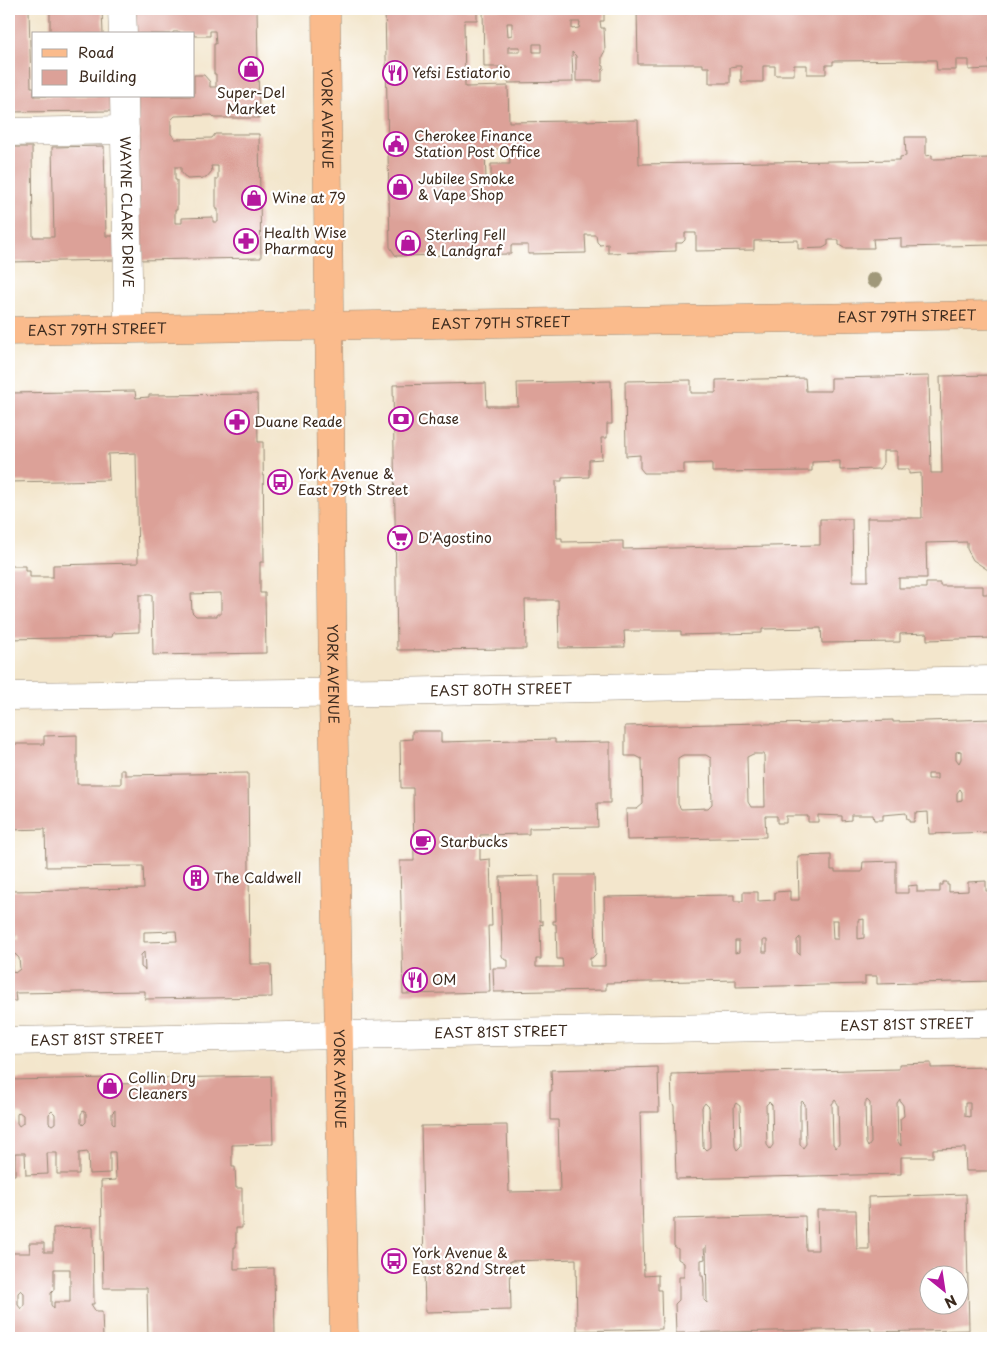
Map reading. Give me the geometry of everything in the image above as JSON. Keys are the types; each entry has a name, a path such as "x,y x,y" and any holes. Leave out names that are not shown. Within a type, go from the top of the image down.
{"main road":[{"name":"YORK AVENUE","path":"326,9 333,692 344,1338"},
{"name":"EAST 79TH STREET","path":"9,331 993,315"}],"street":[{"path":"122,9 123,32"},
{"name":"WAYNE CLARK DRIVE","path":"124,98 128,329"},
{"path":"9,132 124,130"},
{"name":"EAST 80TH STREET","path":"9,696 993,680"},
{"name":"EAST 81ST STREET","path":"9,1041 993,1023"}],"building":[{"path":"9,9 29,9 32,98 113,98 114,111 9,112"},
{"path":"50,9 102,9 103,32 50,32"},
{"path":"132,9 257,9 259,118 215,118 212,115 175,116 171,120 171,134 175,139 212,138 215,134 259,134 261,258 136,260 133,98 195,98 195,75 204,75 210,82 210,87 216,87 216,74 214,74 215,31 210,31 210,36 195,36 195,32 132,32","holes":["211,166 218,166 218,179 216,179 218,222 213,222 213,217 182,218 182,223 175,223 175,210 177,210 175,167 181,167 181,172 187,179 206,178 212,171"]},
{"path":"385,9 477,9 477,20 465,20 464,23 465,87 508,86 509,122 638,120 639,164 900,160 900,157 906,156 905,137 926,137 926,156 932,155 932,159 993,158 993,245 901,247 901,238 873,239 874,248 844,248 839,245 839,240 828,240 828,245 823,248 798,249 798,240 754,241 754,250 696,251 696,233 685,233 685,240 682,243 676,243 676,251 608,253 608,244 600,245 597,242 596,235 585,235 586,253 528,254 528,245 511,245 511,254 396,256 390,247","holes":["485,149 509,149 510,164 491,164 491,179 486,179"]},
{"path":"483,9 604,9 604,21 600,21 601,28 604,28 605,51 602,56 604,69 602,70 602,81 576,81 576,56 572,52 573,82 508,83 508,67 484,67","holes":["572,22 580,22 579,28 572,29","507,23 512,23 512,35 508,36","533,44 541,44 541,52 533,52","508,47 520,47 520,52 508,52"]},
{"path":"637,9 993,9 993,60 989,60 990,69 969,70 969,60 956,60 956,70 937,70 936,60 833,61 833,65 826,65 826,74 807,74 807,65 794,65 794,75 775,75 775,66 763,66 763,82 741,82 741,66 736,66 730,67 730,83 709,83 709,67 703,67 703,64 638,64"},
{"path":"104,146 106,236 116,236 116,260 9,262 9,147 32,147 33,237 54,237 52,147"},
{"path":"993,375 993,570 988,570 973,560 967,549 967,542 926,543 927,578 899,578 899,588 926,588 926,583 940,583 940,586 983,586 983,594 993,594 993,638 927,640 927,633 900,634 900,642 822,643 821,628 762,629 762,633 681,635 681,631 624,631 625,647 559,648 558,600 525,600 526,649 397,650 393,385 486,383 487,406 518,406 517,383 611,381 612,424 607,424 607,438 601,438 602,459 589,460 589,477 562,478 562,481 556,481 557,538 562,538 562,542 623,541 623,549 820,545 820,519 852,519 853,581 868,581 867,518 922,518 921,473 909,474 909,469 897,469 897,451 883,451 883,464 879,469 840,470 840,461 812,462 812,471 712,472 712,463 684,464 684,473 644,473 640,468 640,455 626,456 625,381 691,380 691,393 716,393 716,380 805,378 806,391 831,391 831,378 929,376 931,473 942,473 940,376"},
{"path":"135,391 136,398 149,397 149,395 257,394 258,442 263,442 264,562 260,562 260,593 265,593 266,653 153,655 152,595 139,595 139,632 113,633 112,637 9,639 9,566 25,566 25,571 30,571 30,577 53,577 53,565 138,563 136,453 108,454 109,480 9,482 9,393","holes":["221,593 221,614 217,614 217,616 196,616 192,612 191,594"]},
{"path":"993,719 993,751 989,750 989,759 992,762 993,760 993,835 991,835 991,832 929,834 928,812 915,813 914,822 909,822 906,813 883,815 883,820 874,820 873,815 851,815 851,820 842,821 842,816 818,815 818,822 808,822 808,816 786,816 786,823 777,823 777,816 765,816 766,837 627,840 626,809 637,809 643,804 642,759 636,756 625,756 625,726 829,723 893,720 893,722","holes":["961,751 959,763 956,759 956,752","753,754 764,754 765,807 751,807 748,802 747,757","683,755 706,755 711,758 712,804 708,808 681,809 678,804 678,758","928,774 937,774 937,779 928,779","960,789 962,800 957,801 957,793"]},
{"path":"412,731 441,731 441,742 555,739 555,743 610,742 610,803 597,803 598,827 529,828 529,834 480,835 480,860 490,859 492,926 488,926 490,992 403,994 400,861 414,861 413,788 401,788 400,740 412,739"},
{"path":"77,735 77,784 121,784 121,770 125,770 125,775 248,773 250,964 271,964 272,997 145,999 145,991 15,993 16,1001 9,1001 9,938 15,938 15,934 9,933 9,891 144,889 143,866 46,867 45,829 9,830 9,744 44,744 44,736","holes":["176,931 177,941 144,942 144,932","144,952 145,970 141,967 141,955","15,954 19,958 20,969 15,973 12,970 12,958"]},
{"path":"831,855 831,870 835,870 835,872 862,872 863,862 896,861 896,893 908,893 908,886 917,885 917,892 940,892 940,885 943,885 943,882 947,882 947,885 949,885 949,892 968,891 968,882 986,881 986,891 993,891 993,981 877,984 877,976 865,976 865,984 736,987 736,980 606,983 606,990 494,992 493,968 508,968 508,960 505,960 502,956 500,877 539,876 540,921 543,921 543,925 540,924 541,959 536,959 536,967 563,967 562,959 557,959 556,924 553,924 553,921 556,921 555,875 594,875 596,954 590,958 590,966 605,966 604,897 734,895 734,901 743,901 743,892 758,892 758,901 775,900 775,892 790,891 790,900 799,900 798,856","holes":["864,919 864,938 858,939 858,920","832,920 838,920 838,939 833,939","800,937 800,955 797,952 797,940","763,940 767,940 767,952 763,952","735,941 739,941 739,952 735,953"]},
{"path":"931,1063 931,1068 993,1067 993,1171 966,1171 965,1148 933,1149 933,1157 901,1157 901,1174 676,1179 671,1074 899,1069 899,1064","holes":["900,1099 903,1105 904,1116 900,1119 901,1146 898,1142 897,1103","835,1100 838,1104 839,1144 836,1148 833,1144 832,1104","867,1100 870,1103 871,1143 868,1147 866,1143 865,1103","802,1101 805,1104 806,1144 803,1148 800,1144 800,1105","769,1102 772,1105 773,1145 770,1149 767,1145 766,1105","705,1103 709,1107 710,1147 706,1150 703,1147 702,1107","736,1103 740,1106 741,1146 737,1150 735,1146 734,1106","965,1103 970,1103 970,1117 965,1116"]},
{"path":"658,1067 659,1112 640,1112 644,1276 658,1275 658,1290 661,1290 662,1329 577,1331 576,1259 510,1261 511,1310 425,1312 421,1126 507,1125 509,1192 560,1191 558,1120 550,1120 551,1070"},
{"path":"271,1076 273,1144 232,1145 232,1167 235,1167 236,1188 242,1188 242,1228 236,1228 234,1269 274,1268 275,1338 148,1338 147,1288 103,1288 101,1181 116,1180 115,1152 110,1152 110,1173 89,1174 88,1152 79,1153 79,1174 57,1174 57,1153 47,1153 48,1174 26,1175 25,1153 15,1153 15,1175 9,1175 9,1080 114,1078 115,1084 161,1083 160,1078","holes":["115,1110 115,1125 112,1122 112,1113","52,1111 55,1114 55,1123 52,1125 49,1123 49,1114","83,1111 86,1113 86,1122 83,1125 81,1114","19,1112 23,1115 23,1123 19,1126 17,1114"]},
{"path":"966,1194 968,1264 920,1264 920,1314 969,1314 969,1330 871,1332 871,1329 676,1333 675,1304 679,1300 679,1277 684,1277 684,1263 678,1259 678,1249 674,1246 674,1219 805,1216 806,1250 818,1250 817,1210 856,1210 857,1249 869,1249 868,1197","holes":["706,1246 707,1303 704,1300 704,1284 703,1276 701,1276 701,1260 705,1259 704,1248"]},
{"path":"93,1227 94,1304 91,1304 96,1312 102,1312 103,1338 9,1338 9,1244 12,1244 12,1253 30,1253 29,1243 44,1243 44,1252 53,1252 53,1228","holes":["54,1269 70,1269 70,1302 54,1302 54,1309 51,1305 51,1293 54,1290","21,1290 24,1293 24,1305 21,1309 18,1305 18,1293"]}],"place":[{"name":"Super-Del Market","path":"251,69"},
{"name":"Yefsi Estiatorio","path":"395,73"},
{"name":"Cherokee Finance Station Post Office","path":"396,144"},
{"name":"Jubilee Smoke & Vape Shop","path":"400,187"},
{"name":"Wine at 79","path":"254,198"},
{"name":"Health Wise Pharmacy","path":"246,241"},
{"name":"Sterling Fell & Landgraf","path":"408,243"},
{"name":"Chase","path":"401,419"},
{"name":"Duane Reade","path":"237,422"},
{"name":"York Avenue & East 79th Street","path":"280,482"},
{"name":"D'Agostino","path":"400,538"},
{"name":"Starbucks","path":"423,842"},
{"name":"The Caldwell","path":"196,878"},
{"name":"OM","path":"415,980"},
{"name":"Collin Dry Cleaners","path":"110,1086"},
{"name":"York Avenue & East 82nd Street","path":"394,1261"}]}
